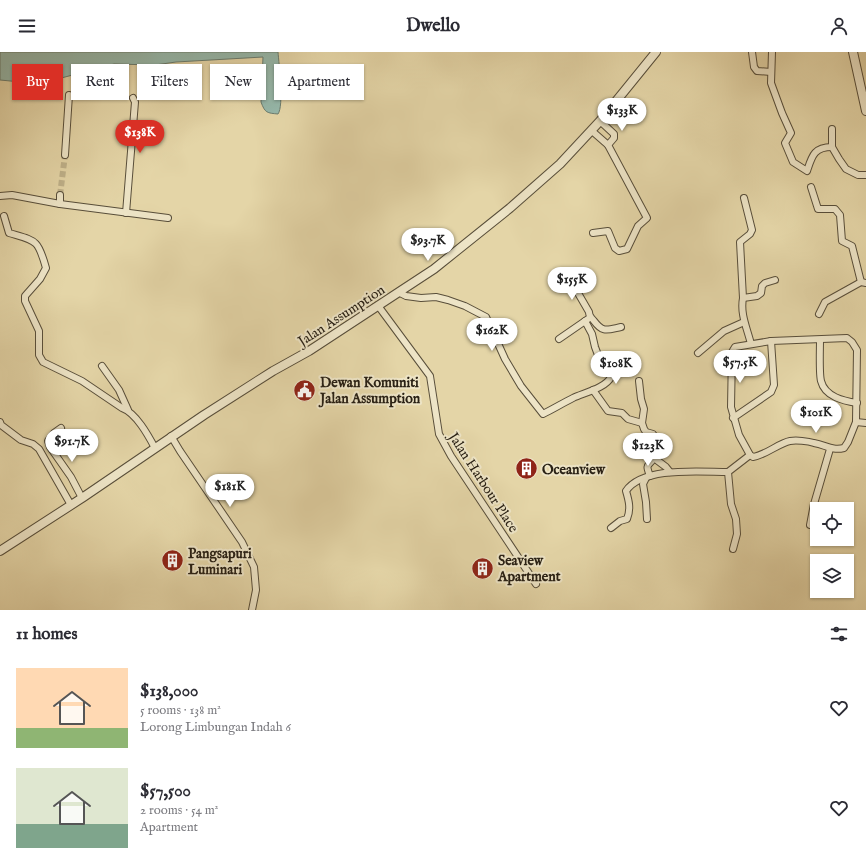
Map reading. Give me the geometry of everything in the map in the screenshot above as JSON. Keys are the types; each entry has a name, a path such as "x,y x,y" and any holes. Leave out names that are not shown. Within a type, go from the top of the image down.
{"street":[{"name":"Jalan Assumption","path":"0,551 82,498 171,436 255,383 310,352 434,269 510,208 560,164 592,131 656,52"},
{"path":"752,52 754,67 757,71 771,72"},
{"path":"772,52 771,83 791,133 785,143 793,162 807,171 812,156 817,150 824,147 832,147"},
{"path":"853,52 866,111"},
{"path":"65,155 69,95"},
{"path":"126,213 135,102 133,98"},
{"path":"600,121 614,134 614,138 608,145"},
{"path":"832,128 832,147 846,169 858,175 866,174"},
{"path":"592,131 608,145 647,218 638,226 627,249 619,251 615,248 608,231 593,233"},
{"path":"811,187 818,209 834,209 840,215 842,241 852,246 864,282 825,302 819,314"},
{"path":"0,196 12,195 60,204 168,218"},
{"path":"60,195 60,204"},
{"path":"744,198 752,230 750,234 740,242 743,298 742,307 744,322 751,344"},
{"path":"4,216 9,233 31,239 37,244 42,253 46,268 40,279 25,296 25,301 39,331 39,355 43,362 82,381 122,408 128,410"},
{"path":"743,298 757,296 761,293 762,286 765,283 775,280"},
{"path":"571,281 590,316 602,329 606,330 621,327"},
{"path":"400,293 406,296 448,300 465,306 486,317 505,359 521,386 543,414 574,397 593,390 611,378 611,362 598,355 592,334 585,321"},
{"name":"Jalan Harbour Place","path":"379,307 430,376 439,434 536,584"},
{"path":"558,339 590,316"},
{"path":"698,353 724,331 744,322"},
{"path":"847,338 852,342 856,350 856,422 844,448 837,450 830,449 814,442 789,441 759,456 753,457 750,455 739,436 731,407 732,352 735,347 751,344 771,341 847,338"},
{"path":"820,340 821,381 826,391 842,401 857,403"},
{"path":"734,418 771,392 774,385 771,341"},
{"path":"102,366 119,390 128,410 145,430 155,448"},
{"path":"639,381 644,409 642,423 646,432 653,434 657,442 654,458 649,462 647,468 648,477 643,484 647,519"},
{"path":"593,390 608,411 622,413 628,419 642,423"},
{"path":"0,422 1,425 21,440 33,444 39,449 71,505"},
{"path":"856,422 866,422"},
{"path":"60,428 48,441 50,447 71,477 82,498"},
{"path":"171,436 242,542 254,567 256,590 252,610"},
{"path":"815,502 830,449"},
{"path":"611,528 620,521 627,519 629,513 629,501 626,491 636,481 670,472 728,472 750,455"},
{"path":"654,458 670,472"},
{"path":"728,472 730,504 736,519 737,534 733,550"}],"shaded area":[{"path":"0,52 278,52 279,64 274,64 274,100 281,100 281,103 278,114 269,113 265,110 261,102 261,100 266,100 266,64 263,64 263,57 162,64 71,64 71,75 63,78 63,64 12,64 12,81 0,80"}],"tunnel":[{"path":"60,195 65,155"}],"place":[{"name":"Dewan Komuniti Jalan Assumption","path":"305,390"},
{"name":"Oceanview","path":"526,469"},
{"name":"Pangsapuri Luminari","path":"172,561"},
{"name":"Seaview Apartment","path":"482,568"}]}
